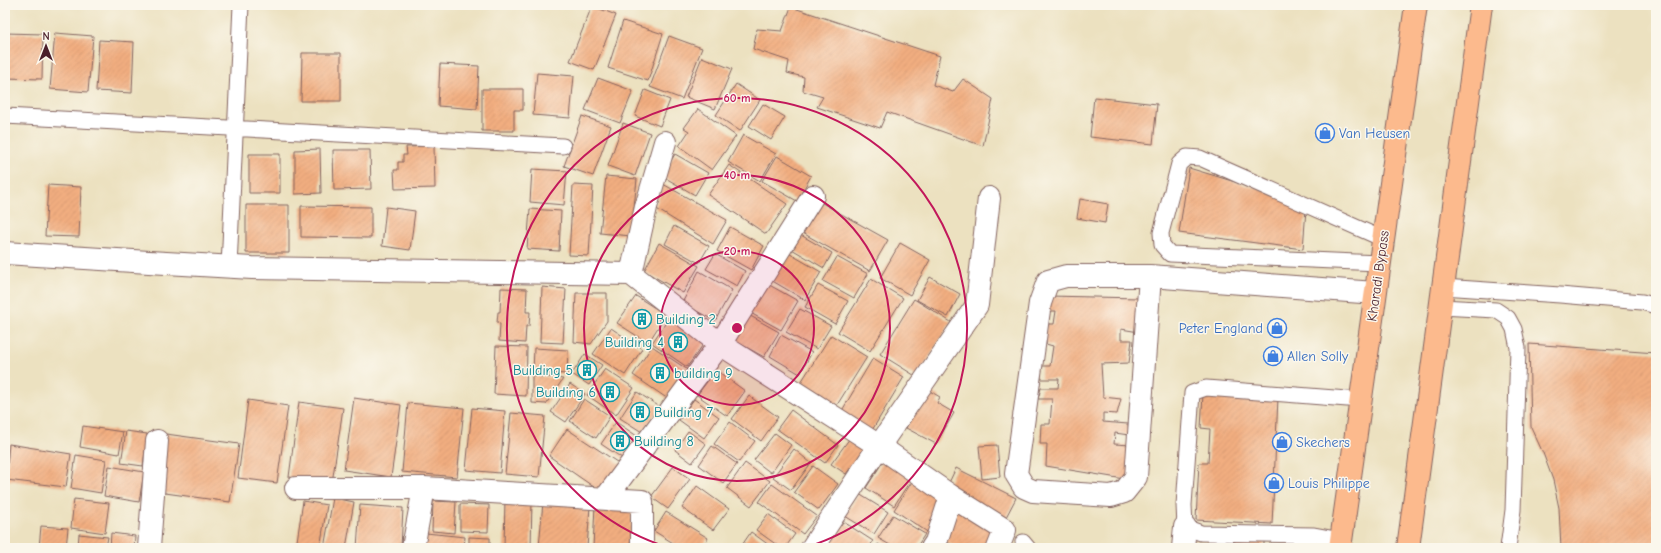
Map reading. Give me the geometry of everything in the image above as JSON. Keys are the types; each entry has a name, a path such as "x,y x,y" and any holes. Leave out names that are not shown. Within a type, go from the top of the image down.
{"highway":[{"name":"Kharadi Bypass","path":"1340,544 1416,5"},
{"path":"1408,548 1482,5"}],"street":[{"path":"631,274 646,207 665,142"},
{"path":"605,499 720,344 813,196"},
{"path":"812,548 879,446 977,305 989,198"},
{"path":"5,252 229,267 631,274 720,344 879,446 951,496 1005,530 998,548"},
{"path":"1150,276 1136,477 1124,492 1111,496 1032,491 1024,487 1016,474 1040,303 1048,281 1066,276 1150,276 1375,293"},
{"path":"149,548 158,441"},
{"path":"296,488 424,488 642,501 642,548"},
{"path":"413,548 424,488"},
{"path":"932,548 936,542 951,496"}],"lane":[{"path":"229,267 241,5"},
{"path":"5,116 563,146"},
{"path":"1380,263 1170,254 1162,245 1161,233 1179,164 1187,157 1200,158 1383,239"},
{"path":"1496,310 1498,292"},
{"path":"1442,297 1498,292 1560,295 1642,302 1656,306"},
{"path":"1442,297 1496,310 1508,318 1514,329 1518,348 1513,510 1508,548"},
{"path":"1340,544 1314,535 1201,533 1184,538 1184,505 1192,394 1206,388 1360,400"}],"building":[{"path":"592,6 616,15 594,70 570,61"},
{"path":"791,7 940,56 933,85 953,92 963,79 993,99 983,146 887,112 880,128 817,107 823,97 803,91 804,77 787,73 789,61 753,49 757,29 782,31"},
{"path":"623,21 663,34 648,81 608,68"},
{"path":"5,33 43,34 42,79 5,78"},
{"path":"55,33 93,36 88,92 50,89"},
{"path":"669,36 702,48 682,99 650,87"},
{"path":"99,40 134,42 132,93 96,91"},
{"path":"302,53 341,53 341,101 301,101"},
{"path":"702,57 732,69 715,109 686,97"},
{"path":"440,64 479,66 477,109 438,106"},
{"path":"537,73 574,76 570,118 533,115"},
{"path":"598,78 633,91 620,123 585,110"},
{"path":"736,84 760,100 740,131 716,115"},
{"path":"482,89 523,89 523,110 514,110 514,131 482,131"},
{"path":"645,90 670,100 660,126 635,116"},
{"path":"1094,97 1157,104 1153,144 1090,137"},
{"path":"763,104 785,117 771,140 749,126"},
{"path":"698,109 736,136 712,170 679,146 689,131 684,128"},
{"path":"582,116 611,126 593,176 564,166"},
{"path":"623,123 650,133 635,176 608,166"},
{"path":"743,135 776,154 760,181 728,162"},
{"path":"434,146 435,188 395,189 394,170 398,170 398,162 403,162 403,155 407,155 406,147"},
{"path":"320,149 321,193 295,194 295,150"},
{"path":"333,150 370,150 371,189 334,190"},
{"path":"249,154 280,154 280,193 249,193"},
{"path":"675,154 708,173 695,195 662,176"},
{"path":"777,156 811,176 797,201 762,181"},
{"path":"729,165 787,204 766,234 708,195"},
{"path":"1189,168 1265,191 1306,209 1303,249 1179,233"},
{"path":"532,169 567,171 564,205 530,202"},
{"path":"606,176 637,179 631,236 600,233"},
{"path":"663,184 727,220 713,244 655,208"},
{"path":"48,185 81,187 79,237 45,236"},
{"path":"573,185 593,186 589,256 569,255"},
{"path":"1080,199 1108,204 1105,223 1077,218"},
{"path":"818,201 888,240 870,271 801,232"},
{"path":"246,205 289,205 289,253 246,253"},
{"path":"301,206 371,207 371,238 301,237"},
{"path":"386,207 415,211 410,250 382,246"},
{"path":"530,209 561,211 559,251 527,249"},
{"path":"674,226 709,246 699,263 665,244"},
{"path":"730,227 764,246 751,270 717,251"},
{"path":"799,234 832,253 824,268 790,248"},
{"path":"659,243 699,266 683,293 644,271"},
{"path":"900,243 930,260 910,295 880,278"},
{"path":"785,251 821,272 805,300 769,279"},
{"path":"715,254 745,271 737,286 706,269"},
{"path":"837,257 868,274 854,298 823,281"},
{"path":"699,271 732,290 715,321 682,303"},
{"path":"930,277 960,294 948,317 917,300"},
{"path":"871,279 903,298 870,351 838,332"},
{"path":"764,282 798,301 781,330 747,311"},
{"path":"818,285 848,301 835,324 805,307"},
{"path":"542,287 566,289 563,343 540,342"},
{"path":"501,288 527,289 526,312 530,312 529,326 526,326 525,343 499,341 500,324 497,323 498,312 500,312"},
{"path":"576,293 607,293 607,321 591,344 574,342"},
{"name":"Building 2","path":"636,296 666,315 648,343 617,323"},
{"path":"1049,296 1138,298 1139,332 1121,329 1121,340 1132,340 1129,363 1101,364 1103,397 1121,399 1117,414 1103,413 1103,422 1128,424 1129,435 1115,433 1114,444 1132,445 1130,480 1046,466 1047,444 1040,444 1041,424 1050,424 1052,399 1038,399 1041,388 1058,388 1059,379 1041,379 1041,366 1050,366 1053,346 1046,344 1046,324 1054,324 1056,311 1047,311"},
{"path":"914,299 951,322 917,377 880,354"},
{"path":"800,309 831,326 817,349 786,332"},
{"path":"745,313 779,332 764,357 730,338"},
{"name":"Building 4","path":"669,318 705,342 687,367 652,343"},
{"path":"611,328 642,349 625,375 593,354"},
{"path":"781,335 812,352 800,374 770,356"},
{"path":"831,335 867,357 832,413 796,390"},
{"path":"1529,344 1656,353 1656,548 1561,548 1559,508 1553,480 1531,427"},
{"path":"496,346 527,347 526,396 494,394"},
{"name":"building 9","path":"652,346 688,370 668,399 633,375"},
{"path":"534,348 568,350 567,374 533,372"},
{"name":"Building 5","path":"585,354 602,365 589,385 572,374"},
{"path":"873,358 904,377 871,432 840,414"},
{"name":"Building 6","path":"605,369 634,388 616,415 587,395"},
{"path":"716,370 745,391 727,416 697,395"},
{"path":"532,375 563,379 546,404 532,403"},
{"path":"570,384 585,394 566,422 551,412"},
{"path":"928,390 940,397 937,403 954,413 936,444 906,428"},
{"name":"Building 7","path":"637,392 660,407 642,432 620,418"},
{"path":"1203,394 1278,398 1272,524 1196,520 1199,463 1208,463 1210,429 1201,428"},
{"path":"749,396 778,417 761,441 732,419"},
{"path":"354,398 401,405 391,477 344,470"},
{"path":"584,399 610,416 596,438 570,421"},
{"path":"694,399 719,417 704,438 679,420"},
{"path":"248,400 288,406 277,483 238,478"},
{"path":"299,402 343,408 332,483 289,477"},
{"path":"408,403 464,408 457,477 402,472"},
{"path":"472,408 505,411 500,473 466,470"},
{"path":"791,410 838,445 825,463 777,429"},
{"path":"511,413 545,416 539,477 505,474"},
{"name":"Building 8","path":"616,422 640,438 625,460 601,444"},
{"path":"730,422 755,441 739,462 714,444"},
{"path":"83,426 123,432 119,454 80,447"},
{"path":"567,429 623,466 604,494 549,456"},
{"path":"126,431 147,434 143,466 121,463"},
{"path":"688,431 706,444 692,463 675,450"},
{"path":"775,433 791,445 771,473 754,460"},
{"path":"166,434 239,444 230,502 158,492"},
{"path":"850,438 864,449 846,474 831,464"},
{"path":"9,444 71,454 66,487 6,480"},
{"path":"997,445 1000,477 982,479 979,446"},
{"path":"712,446 737,464 723,483 699,465"},
{"path":"794,449 811,463 791,490 773,477"},
{"path":"76,455 106,460 101,493 71,488"},
{"path":"884,460 912,478 894,506 866,488"},
{"path":"745,463 770,481 751,506 727,488"},
{"path":"109,466 144,472 139,502 104,496"},
{"path":"813,466 838,484 819,510 794,492"},
{"path":"673,467 690,479 668,509 651,497"},
{"path":"956,468 1016,498 1005,519 946,489"},
{"path":"913,480 948,502 929,533 894,510"},
{"path":"772,484 817,516 803,534 759,502"},
{"path":"697,486 729,509 713,530 682,508"},
{"path":"859,494 888,512 874,534 845,516"},
{"path":"333,498 354,502 346,548 324,548"},
{"path":"505,498 532,499 531,548 504,548"},
{"path":"74,499 109,503 105,533 71,528"},
{"path":"303,501 327,505 320,548 296,548"},
{"path":"433,501 456,502 454,533 432,531"},
{"path":"543,502 590,506 587,548 539,547"},
{"path":"460,504 489,505 488,532 460,531"},
{"path":"360,505 403,508 401,548 357,548"},
{"path":"595,505 632,506 630,548 593,548"},
{"path":"957,509 996,528 986,548 959,548 942,540"},
{"path":"666,512 708,538 702,548 681,548 654,531"},
{"path":"768,514 795,534 785,548 781,548 756,530"},
{"path":"893,515 925,534 916,548 895,548 878,538"},
{"path":"839,519 873,541 869,548 821,548"},
{"path":"41,526 68,528 66,548 39,548"},
{"path":"751,532 773,548 740,548"},
{"path":"111,533 135,536 134,548 110,548"},
{"path":"426,533 465,537 464,548 425,548"},
{"path":"79,534 108,537 106,548 78,548"},
{"path":"469,537 490,538 490,548 469,548"},
{"path":"1234,538 1264,540 1264,548 1234,548"},
{"path":"878,544 885,548 875,548"}],"place":[{"name":"Van Heusen","path":"1325,133"},
{"name":"Building 2","path":"642,319"},
{"name":"Peter England","path":"1277,328"},
{"name":"Building 4","path":"678,342"},
{"name":"Allen Solly","path":"1273,356"},
{"name":"Building 5","path":"587,370"},
{"name":"building 9","path":"660,373"},
{"name":"Building 6","path":"610,392"},
{"name":"Building 7","path":"640,412"},
{"name":"Building 8","path":"620,441"},
{"name":"Skechers","path":"1282,442"},
{"name":"Louis Philippe","path":"1274,483"}]}
